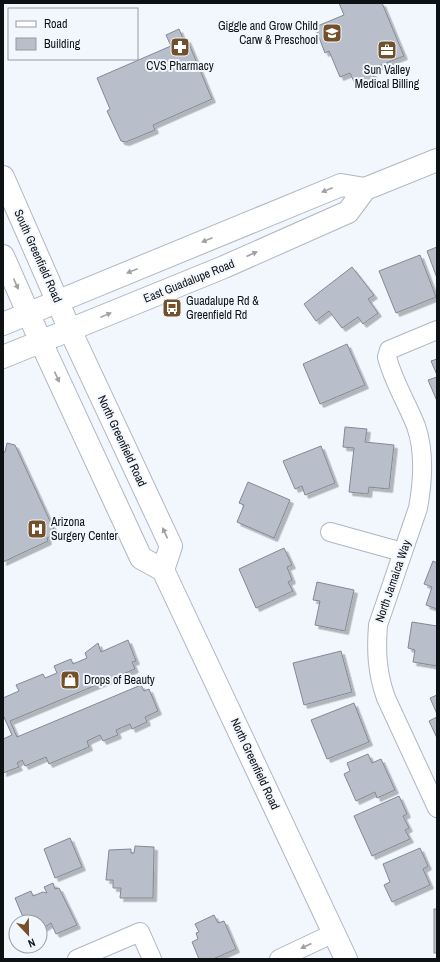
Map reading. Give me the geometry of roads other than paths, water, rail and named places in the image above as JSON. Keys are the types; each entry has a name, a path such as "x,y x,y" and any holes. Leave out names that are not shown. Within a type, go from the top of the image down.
{"main road":[{"path":"365,189 437,160"},
{"name":"South Greenfield Road","path":"3,177 63,315"},
{"name":"East Guadalupe Road","path":"3,324 35,327 63,315 224,267 348,212 365,189 341,184 35,327 3,357"},
{"path":"3,256 141,558 163,570"},
{"name":"North Greenfield Road","path":"63,315 171,546 163,570 334,933 340,957"}],"street":[{"name":"North Jamaica Way","path":"437,330 389,350 387,357 389,365 416,427 422,466 422,488 418,508 378,625 377,663 380,680 386,698 437,808"},
{"path":"330,532 402,552"},
{"path":"77,959 140,932 152,959"},
{"path":"279,959 334,933"}],"place":[{"name":"Giggle and Grow Child Carw & Preschool","path":"332,33"},
{"name":"CVS Pharmacy","path":"180,47"},
{"name":"Sun Valley Medical Billing","path":"387,50"},
{"name":"Guadalupe Rd & Greenfield Rd","path":"172,308"},
{"name":"Arizona Surgery Center","path":"37,529"},
{"name":"Drops of Beauty","path":"70,680"}]}
